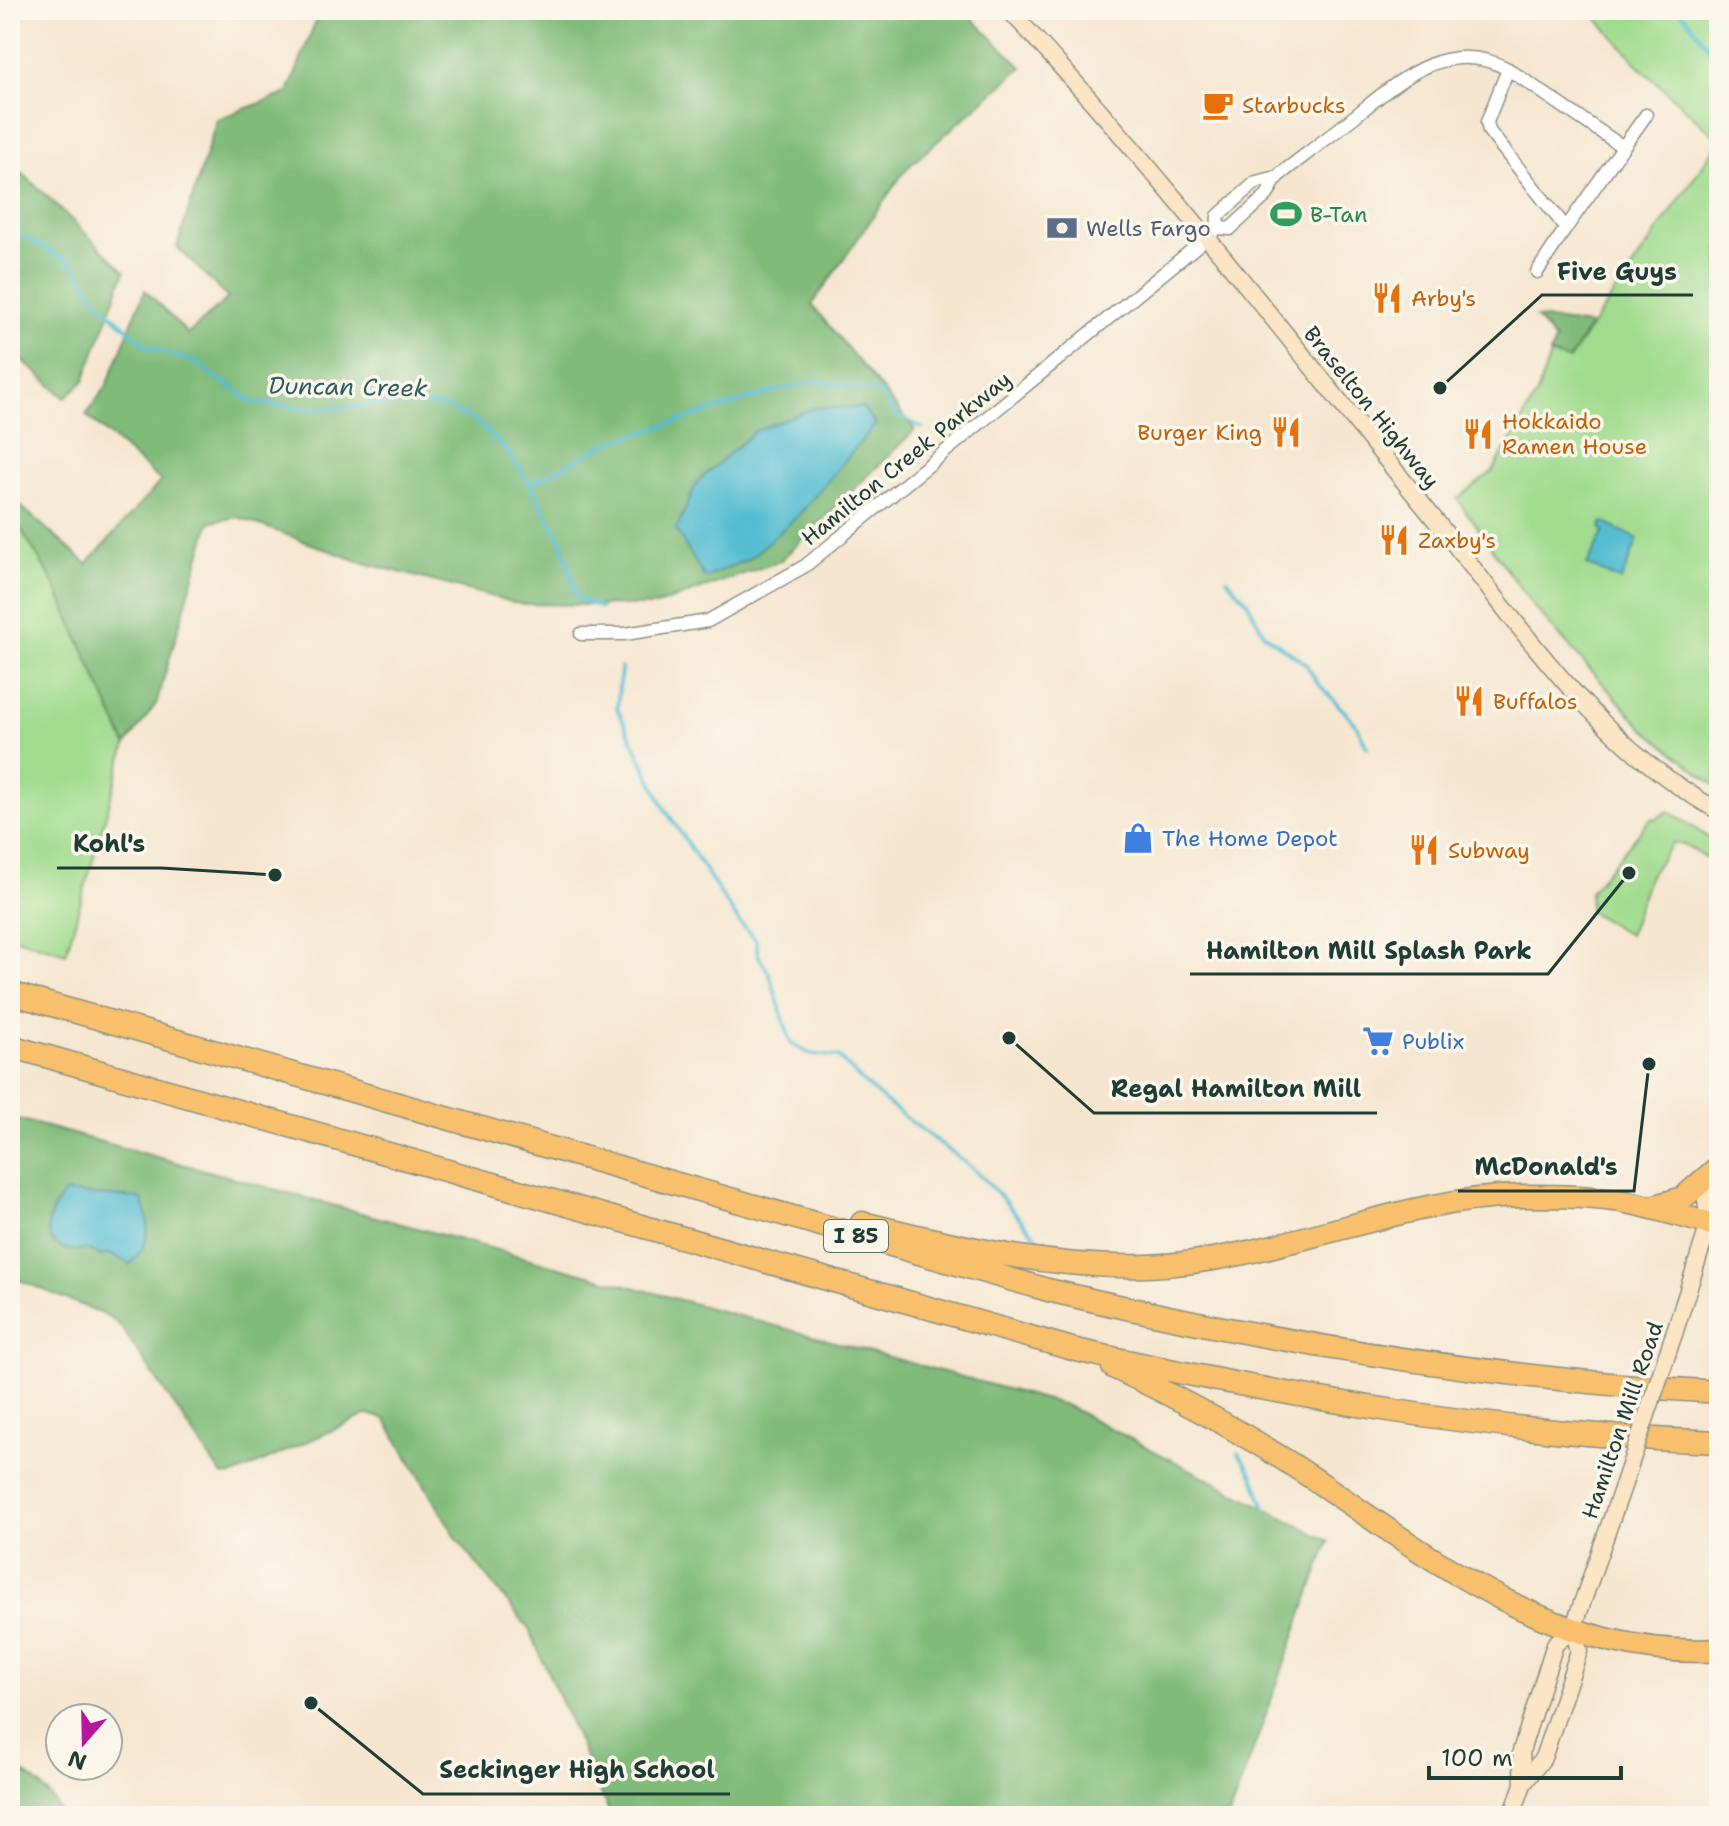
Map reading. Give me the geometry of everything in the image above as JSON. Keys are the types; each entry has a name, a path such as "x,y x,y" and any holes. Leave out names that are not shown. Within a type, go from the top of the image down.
{"highway":[{"name":"I 85","path":"10,993 1048,1290 1187,1323 1327,1350 1466,1370 1719,1392"},
{"name":"I 85","path":"10,1046 1076,1350 1239,1385 1439,1417 1653,1439 1719,1442"},
{"path":"1648,1208 1683,1198 1717,1163"},
{"path":"688,1188 841,1218 992,1254 1077,1266 1150,1266 1239,1256 1442,1206 1521,1196 1629,1202 1716,1221"},
{"path":"1076,1350 1222,1421 1461,1576 1536,1617 1619,1645 1654,1650 1719,1650"}],"main road":[{"name":"Braselton Highway","path":"1009,10 1213,232 1552,665 1601,720 1650,765 1690,795 1719,811"},
{"path":"1690,795 1719,817"},
{"name":"Hamilton Mill Road","path":"1523,1784 1521,1751 1555,1644 1573,1629 1716,1221 1706,1200 1717,1163"},
{"name":"Hamilton Mill Road","path":"1512,1816 1523,1784 1543,1758 1579,1651 1573,1629"}],"street":[{"name":"Hamilton Creek Parkway","path":"581,634 625,634 708,621 805,566 1213,232 1230,229 1267,195 1277,177 1409,72 1455,58 1496,62 1623,147"},
{"path":"1508,69 1487,122 1489,131 1566,228"},
{"path":"1537,272 1646,115"}],"green space":[{"path":"320,10 963,10 1022,67 906,169 812,305 915,430 780,561 654,606 520,604 361,562 238,517 210,522 156,704 126,745 53,581 10,512 10,497 87,564 161,481 86,415 107,385 145,290 188,334 228,298 177,247 217,119 288,93"},
{"path":"1573,10 1719,10 1719,140 1642,69 1597,18"},
{"path":"1719,142 1719,789 1642,727 1533,606 1457,499 1493,471 1537,394 1550,355 1569,359"},
{"path":"10,161 125,271 84,381 65,398 10,349"},
{"path":"1536,318 1590,325 1569,360 1550,355 1555,340"},
{"path":"10,512 53,581 126,745 66,953 10,936"},
{"path":"1669,811 1719,845 1719,867 1684,844 1672,844 1648,878 1629,935 1589,911 1590,892 1651,818"},
{"path":"10,1117 1065,1405 1329,1541 1229,1816 611,1816 529,1629 459,1542 385,1419 368,1414 234,1475 222,1476 121,1327 110,1317 10,1276"},
{"path":"10,1766 41,1786 62,1816 10,1816"}],"water":[{"path":"862,407 876,424 798,516 750,558 705,578 676,530 697,482 755,431 813,408"},
{"path":"1603,522 1638,539 1621,581 1587,565 1604,531 1600,528"},
{"path":"65,1193 141,1198 148,1225 145,1242 137,1257 130,1264 108,1253 102,1256 88,1250 72,1250 57,1245 51,1239 49,1223"}],"waterway":[{"path":"1680,10 1719,61"},
{"name":"Duncan Creek","path":"10,229 73,264 100,304 148,347 195,362 252,402 311,409 395,404 442,406 476,421 507,451 530,484 562,542 577,598 601,608"},
{"name":"Duncan Creek","path":"530,484 608,443 779,390 818,381 880,393 894,413 922,428"},
{"name":"Duncan Creek","path":"1227,579 1247,601 1264,634 1306,664 1316,681 1356,724 1367,747"},
{"path":"621,668 617,708 665,809 739,922 756,940 758,955 769,973 791,1043 810,1054 839,1057 886,1102 972,1168 1053,1253"},
{"path":"1239,1453 1253,1475 1265,1508"}],"place":[{"name":"Starbucks","path":"1218,105"},
{"name":"B-Tan","path":"1286,214"},
{"name":"Wells Fargo","path":"1062,228"},
{"name":"Arby's","path":"1387,298"},
{"name":"Five Guys","path":"1440,388"},
{"name":"Burger King","path":"1286,432"},
{"name":"Hokkaido Ramen House","path":"1478,434"},
{"name":"Zaxby's","path":"1394,540"},
{"name":"Buffalos","path":"1469,701"},
{"name":"The Home Depot","path":"1138,838"},
{"name":"Subway","path":"1424,850"},
{"name":"Hamilton Mill Splash Park","path":"1629,873"},
{"name":"Kohl's","path":"275,875"},
{"name":"Regal Hamilton Mill","path":"1009,1038"},
{"name":"Publix","path":"1378,1041"},
{"name":"McDonald's","path":"1649,1064"},
{"name":"Seckinger High School","path":"311,1703"}]}
